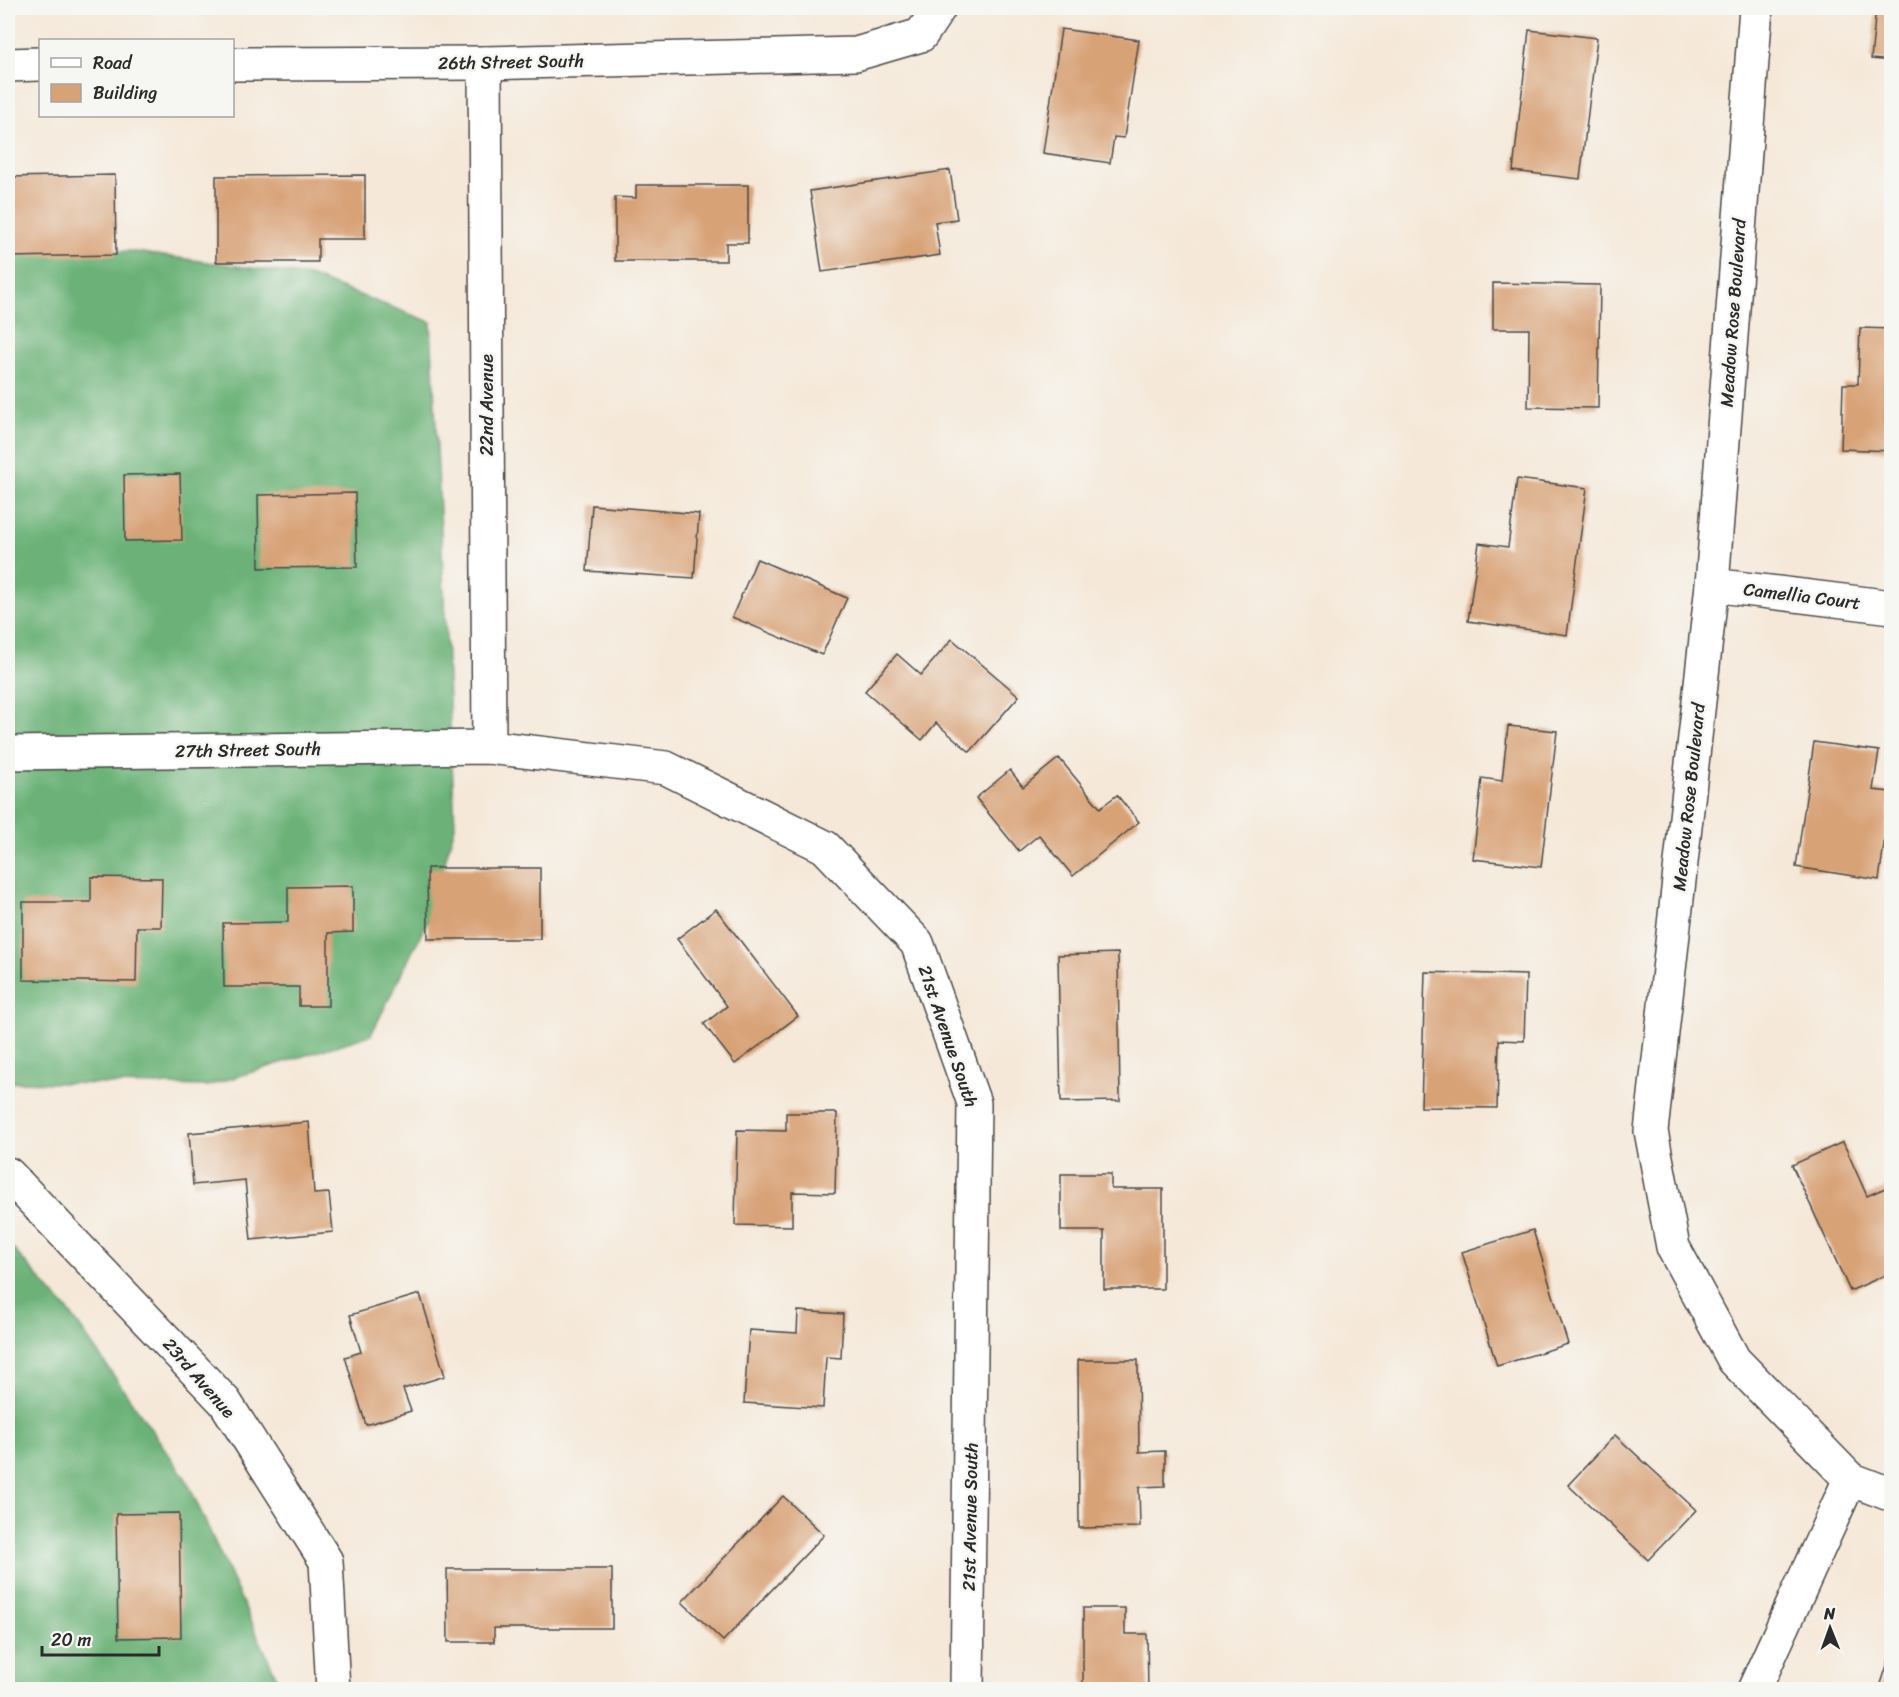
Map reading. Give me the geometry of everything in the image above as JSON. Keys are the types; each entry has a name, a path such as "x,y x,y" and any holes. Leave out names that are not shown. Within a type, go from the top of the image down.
{"street":[{"name":"26th Street South","path":"234,64 485,63 856,54 921,35 939,8"},
{"name":"Meadow Rose Boulevard","path":"1756,8 1712,585 1651,1131 1673,1247 1734,1360 1850,1479 1892,1495"},
{"name":"22nd Avenue","path":"485,63 489,747"},
{"path":"8,64 39,64"},
{"name":"Camellia Court","path":"1712,585 1892,607"},
{"name":"27th Street South","path":"8,753 489,747"},
{"name":"21st Avenue South","path":"489,747 666,768 825,847 917,943 975,1103 968,1689"},
{"name":"23rd Avenue","path":"8,1174 225,1402 326,1561 333,1689"},
{"path":"1754,1689 1850,1479"}],"green space":[{"path":"128,251 309,276 431,322 455,826 429,918 371,1035 207,1086 14,1082 8,1085 8,256"},
{"path":"8,1243 70,1313 186,1479 282,1689 8,1689"}],"building":[{"path":"1876,8 1892,8 1892,61 1871,59"},
{"path":"1061,29 1139,40 1124,138 1114,137 1110,163 1043,153"},
{"path":"1529,30 1597,38 1580,179 1513,171"},
{"path":"950,170 957,219 935,222 940,255 822,272 810,191"},
{"path":"115,175 116,255 8,257 8,177"},
{"path":"365,175 365,239 318,239 318,262 216,262 216,176"},
{"path":"636,185 748,185 748,243 726,243 726,261 615,261 615,197 636,198"},
{"path":"1493,283 1600,285 1598,408 1528,407 1529,329 1493,329"},
{"path":"1860,328 1892,329 1892,451 1841,449 1843,384 1858,384"},
{"path":"180,474 182,540 125,541 124,475"},
{"path":"1517,479 1587,488 1567,635 1468,621 1479,543 1508,547"},
{"path":"355,493 357,567 259,568 258,495"},
{"path":"592,505 699,514 694,578 587,571"},
{"path":"757,559 847,598 822,655 732,617"},
{"path":"952,639 1019,696 970,752 936,723 922,740 865,691 897,654 921,675"},
{"path":"1508,726 1557,731 1541,867 1473,859 1482,778 1502,781"},
{"path":"1814,742 1879,751 1873,790 1891,792 1879,880 1796,867"},
{"path":"1059,758 1100,808 1117,795 1139,822 1073,876 1039,835 1019,851 976,798 1010,770 1023,787"},
{"path":"427,868 540,868 540,939 428,939"},
{"path":"91,877 162,878 161,927 137,927 136,982 23,980 23,902 91,902"},
{"path":"353,886 353,932 328,933 328,1006 299,1006 299,987 224,987 223,923 288,922 288,887"},
{"path":"716,909 798,1016 735,1064 704,1024 727,1006 677,939"},
{"path":"1118,953 1120,1101 1061,1102 1058,955"},
{"path":"1425,972 1526,975 1524,1041 1499,1040 1497,1108 1421,1107"},
{"path":"786,1113 837,1113 835,1193 792,1192 792,1226 735,1225 737,1130 786,1131"},
{"path":"309,1122 314,1194 329,1193 333,1232 251,1240 245,1180 193,1185 189,1133"},
{"path":"1843,1142 1867,1196 1892,1185 1892,1281 1888,1274 1850,1291 1792,1165"},
{"path":"1061,1174 1111,1174 1111,1189 1163,1189 1163,1289 1104,1289 1104,1231 1061,1231"},
{"path":"1533,1230 1568,1344 1497,1366 1462,1252"},
{"path":"420,1294 445,1376 403,1389 411,1411 366,1425 345,1357 361,1352 350,1315"},
{"path":"798,1311 843,1314 841,1358 826,1357 823,1408 744,1403 749,1330 797,1333"},
{"path":"1078,1360 1138,1360 1139,1452 1165,1451 1165,1486 1139,1487 1140,1527 1079,1528"},
{"path":"1615,1435 1696,1510 1648,1560 1568,1485"},
{"path":"783,1496 824,1535 723,1641 682,1602"},
{"path":"179,1513 181,1637 118,1638 116,1514"},
{"path":"447,1569 612,1569 612,1628 494,1628 494,1642 448,1642"},
{"path":"1083,1608 1125,1608 1125,1634 1147,1634 1148,1690 1083,1690"},
{"path":"1891,1653 1892,1690 1879,1690"}]}
